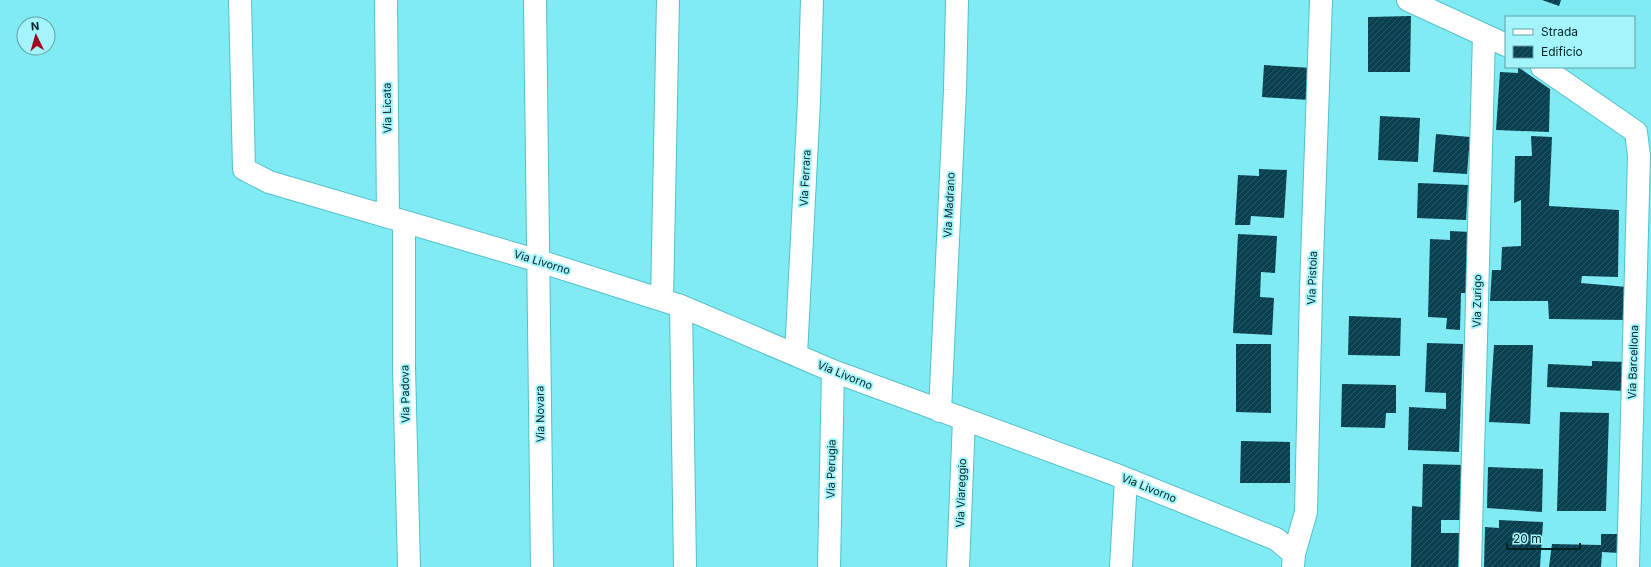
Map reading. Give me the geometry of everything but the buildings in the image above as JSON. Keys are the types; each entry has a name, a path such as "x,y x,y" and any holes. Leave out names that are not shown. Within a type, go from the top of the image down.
{"street":[{"name":"Via Livorno","path":"240,0 244,169 269,182 539,261 672,303 833,371 1126,479 1276,539 1294,560"},
{"name":"Via Licata","path":"386,0 396,219"},
{"name":"Via Novara","path":"535,0 542,567"},
{"path":"668,0 672,303 686,567"},
{"name":"Via Ferrara","path":"796,355 809,101 812,0"},
{"name":"Via Madrano","path":"940,411 957,0"},
{"name":"Via Pistoia","path":"1294,560 1306,512 1311,283 1321,0"},
{"path":"1408,0 1505,45"},
{"name":"Via Zurigo","path":"1470,567 1484,35"},
{"name":"Via Barcellona","path":"1543,68 1636,132 1639,156 1628,567"},
{"name":"Via Padova","path":"396,219 404,374 409,567"},
{"name":"Via Perugia","path":"829,567 833,371"},
{"name":"Via Viareggio","path":"958,567 964,420"},
{"path":"1120,567 1126,479"}]}
